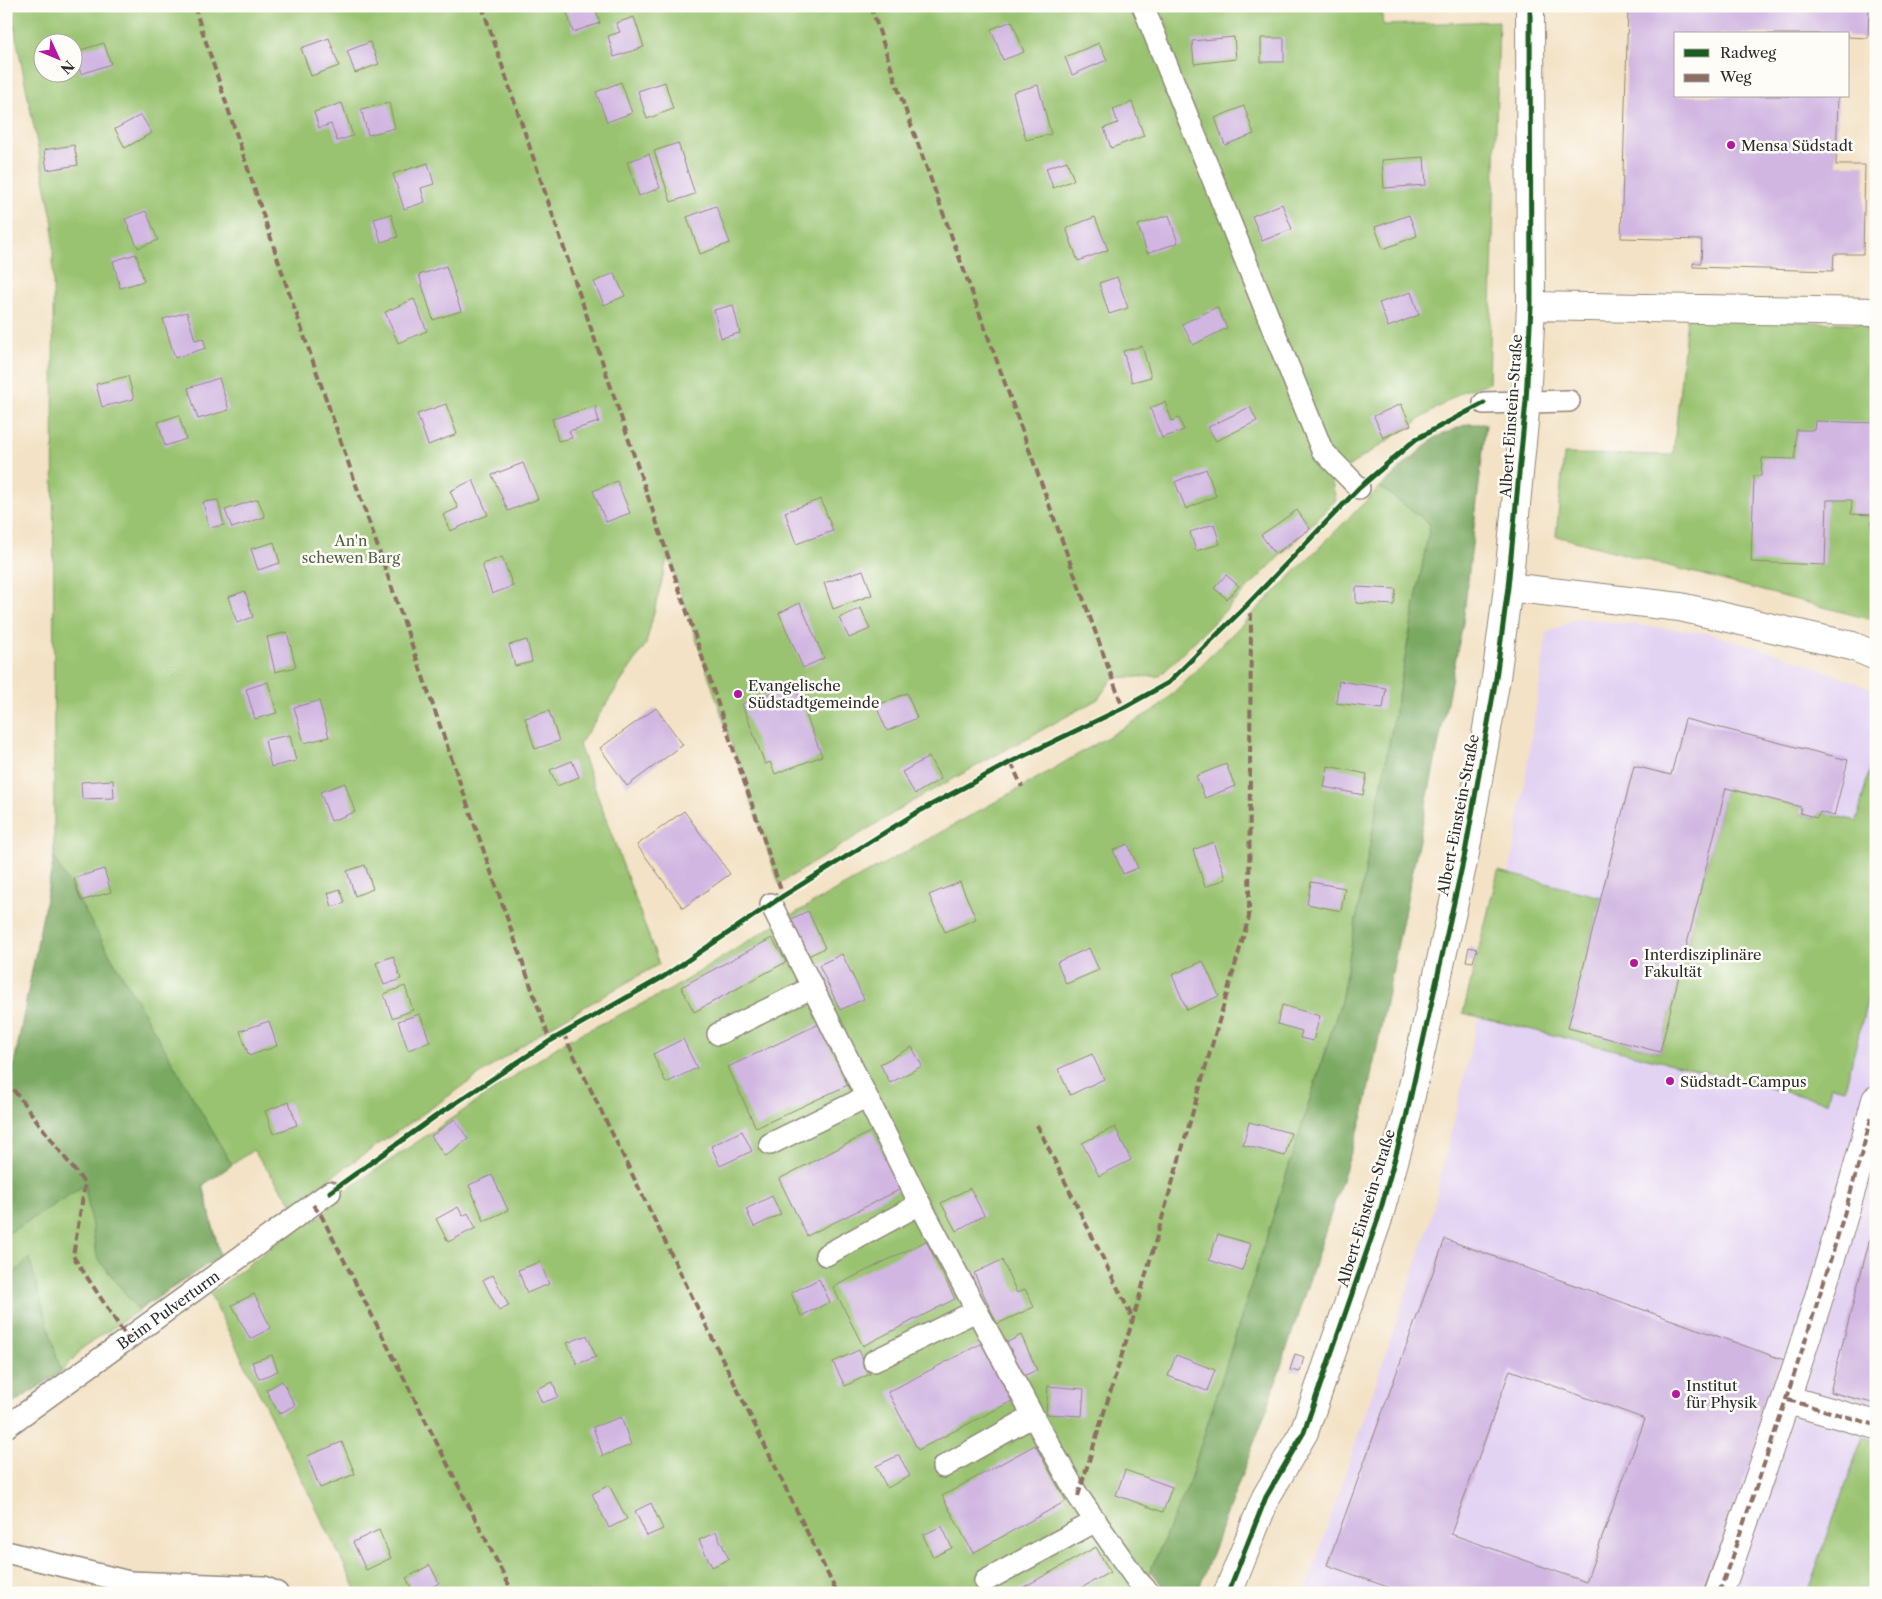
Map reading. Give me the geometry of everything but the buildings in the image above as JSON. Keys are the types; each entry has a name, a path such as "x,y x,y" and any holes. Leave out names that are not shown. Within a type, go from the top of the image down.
{"street":[{"name":"Albert-Einstein-Straße","path":"1228,1593 1266,1497 1304,1432 1378,1219 1400,1140 1465,853 1496,678 1508,587 1526,401 1531,306 1530,6"},
{"path":"1531,306 1876,312"},
{"path":"1508,587 1688,609 1852,646 1876,656"},
{"path":"1719,1593 1788,1400 1845,1216 1876,1100"},
{"path":"1788,1400 1876,1425"}],"lane":[{"path":"1143,6 1322,450 1359,488"},
{"path":"1484,403 1570,401"},
{"path":"771,904 866,1097 976,1311 1078,1496 1138,1588"},
{"path":"718,1034 813,987"},
{"path":"770,1144 866,1097"},
{"name":"Beim Pulverturm","path":"6,1427 330,1192"},
{"path":"826,1255 920,1204"},
{"path":"874,1361 976,1311"},
{"path":"943,1467 1033,1416"},
{"path":"985,1581 1096,1521"},
{"path":"6,1552 134,1587 264,1587 278,1593"}],"shaded area":[{"name":"Südstadt-Campus","path":"1577,618 1708,633 1786,656 1876,690 1876,1593 1305,1593 1430,1222 1496,940 1517,833 1547,633"}],"green space":[{"name":"An'n schewen Barg","path":"10,6 1381,6 1383,25 1499,21 1489,383 1463,391 1331,478 1336,500 1160,676 1113,678 1098,699 913,801 779,884 668,556 646,644 579,745 659,964 546,1029 292,1204 253,1150 203,1185 220,1256 84,1347 61,1372 6,1408 6,1106 54,858 53,224"},
{"path":"1687,318 1876,324 1876,621 1556,536 1564,454 1673,455"},
{"path":"1467,424 1486,424 1463,623 1363,1116 1268,1406 1197,1593 1168,1593 1150,1571 1188,1486 1341,1001 1430,524 1380,487 1434,438"},
{"path":"1380,487 1430,524 1341,1001 1188,1486 1140,1593 358,1593 210,1294 311,1217 313,1222 330,1209 327,1203 566,1041 670,990 779,922 1022,787 1159,707"},
{"path":"1874,750 1876,965 1845,1089 1831,1086 1827,1102 1463,1013 1498,871 1601,897 1568,1028 1660,1052 1726,788 1801,807 1800,814 1817,818 1820,812 1857,821"},
{"path":"54,858 232,1165 203,1185 220,1256 138,1310 97,1257 85,1185 6,1235 6,1106"},
{"path":"29,1258 61,1372 6,1408 6,1281"},
{"path":"1863,1436 1876,1441 1876,1593 1807,1593"}],"marked path":[{"path":"194,6 287,287 550,1041"},
{"path":"482,6 783,896"},
{"path":"871,6 898,89 1123,708"},
{"path":"1078,1496 1133,1319 1249,917 1251,616 1245,607"},
{"path":"1011,762 1022,787"},
{"path":"563,1033 837,1593"},
{"path":"6,1080 85,1184 73,1256 128,1339"},
{"path":"1719,1593 1803,1348 1841,1225 1876,1100"},
{"path":"1037,1125 1133,1319"},
{"path":"313,1205 321,1215 513,1593"},
{"path":"1788,1400 1876,1425"}],"cycle path":[{"path":"1228,1593 1266,1497 1304,1432 1378,1219 1405,1122 1465,853 1496,678 1508,587 1526,401 1531,306 1530,6"},
{"path":"330,1192 436,1116 550,1041 663,977 783,896 916,813 1011,762 1123,708 1168,683 1245,607 1359,488 1416,439 1484,403"}],"place":[{"name":"Mensa Südstadt","path":"1731,145"},
{"name":"Evangelische Südstadtgemeinde","path":"738,694"},
{"name":"Interdisziplinäre Fakultät","path":"1634,963"},
{"name":"Südstadt-Campus","path":"1670,1081"},
{"name":"Institut für Physik","path":"1676,1394"}]}
